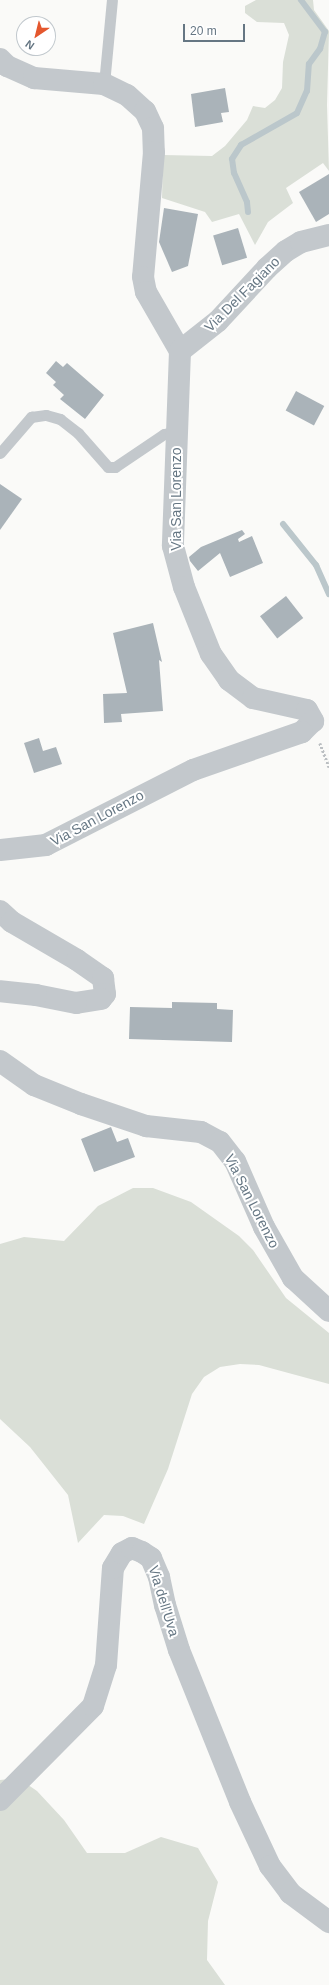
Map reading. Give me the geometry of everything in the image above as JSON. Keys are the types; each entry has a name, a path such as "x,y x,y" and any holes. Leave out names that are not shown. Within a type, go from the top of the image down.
{"street":[{"path":"0,59 7,66 34,78 104,84 127,95 145,111 153,128 154,152 142,277 146,292 180,351"},
{"name":"Via Del Fagiano","path":"180,351 218,321 267,268 286,251 301,242 329,235"},
{"name":"Via San Lorenzo","path":"0,850 46,846 193,770 302,732 321,720 307,710 253,698 229,680 211,654 184,587 173,546 180,351"},
{"path":"0,911 12,922 77,960 103,978 105,994 102,999 76,1003 36,995 0,991"},
{"name":"Via San Lorenzo","path":"0,1061 34,1085 81,1104 146,1126 201,1132 220,1142 235,1161 264,1227 293,1278 329,1310"},
{"name":"Via dell'Uva","path":"0,1800 93,1706 106,1665 113,1568 122,1553 132,1548 151,1558 159,1577 164,1605 180,1650 240,1802 270,1866 290,1893 329,1922"}],"lane":[{"path":"104,84 112,0"},
{"path":"0,453 31,417 46,414 60,419 78,433 108,467 115,467 164,434 176,431"}],"shaded area":[{"path":"256,0 313,0 314,10 329,31 327,105 329,171 323,163 286,188 293,203 268,222 255,245 239,214 212,222 205,212 162,198 163,155 212,156 225,146 247,120 253,106 265,108 275,100 282,88 283,62 289,35 284,23 257,22 245,13 245,6"},
{"path":"133,1188 153,1188 191,1202 239,1236 253,1250 286,1298 329,1333 329,1384 259,1365 240,1364 220,1367 204,1377 192,1394 168,1469 144,1524 123,1516 104,1515 78,1543 68,1495 30,1447 0,1419 0,1244 24,1237 64,1241 98,1206"},
{"path":"18,1778 37,1791 64,1820 87,1853 125,1853 161,1837 198,1848 218,1882 208,1921 207,1960 225,1985 0,1985 0,1780"}],"building":[{"path":"225,88 229,112 221,113 223,122 195,127 191,94"},
{"path":"329,174 329,214 316,222 299,192"},
{"path":"164,208 198,214 188,266 172,272 159,242"},
{"path":"238,228 247,258 222,265 213,236"},
{"path":"56,361 63,367 67,363 104,395 85,419 60,399 64,395 53,385 56,382 46,373"},
{"path":"296,391 324,406 314,425 286,410"},
{"path":"0,484 22,499 0,530"},
{"path":"242,530 245,534 238,539 239,542 252,536 263,563 230,577 220,553 198,571 190,561 189,557 201,547"},
{"path":"286,596 303,618 277,638 260,616"},
{"path":"153,623 162,662 159,660 163,711 121,714 122,722 104,723 103,694 127,693 113,633"},
{"path":"39,738 43,751 56,747 62,764 34,773 24,743"},
{"path":"172,1002 217,1003 217,1009 233,1010 232,1042 129,1039 130,1007 172,1008"},
{"path":"111,1127 117,1142 128,1138 135,1157 94,1172 81,1139"}],"waterway":[{"path":"248,212 247,202 234,173 232,159 241,145 297,113 307,91 309,64 320,49 325,32 301,0"},
{"path":"283,524 316,565 329,594"}]}
